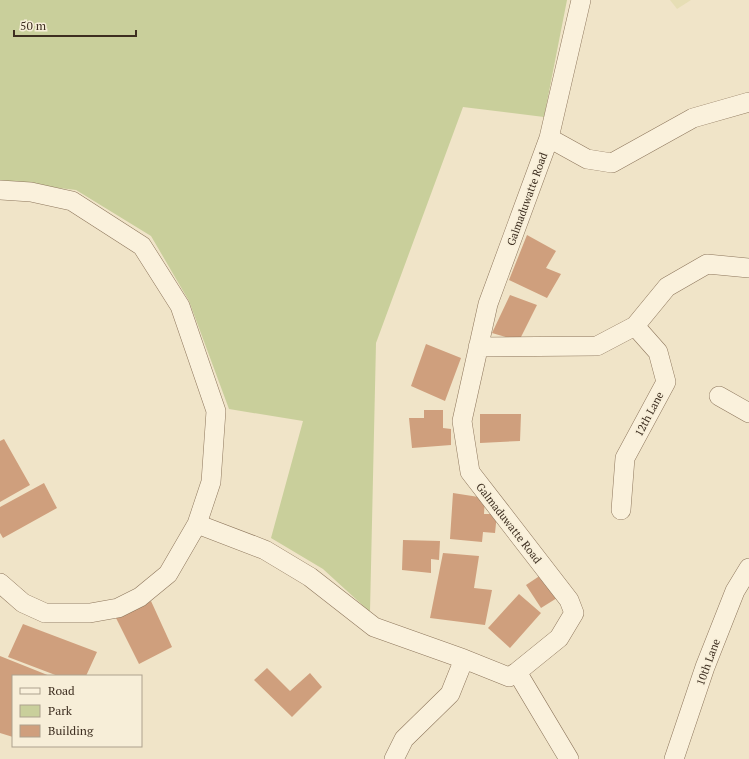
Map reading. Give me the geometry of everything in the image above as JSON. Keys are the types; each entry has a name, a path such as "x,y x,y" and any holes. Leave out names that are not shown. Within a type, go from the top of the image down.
{"street":[{"name":"Galmaduwatte Road","path":"516,672 559,638 574,613 569,600 470,472 462,421 488,304 549,138 581,0"},
{"path":"549,138 587,159 612,163 693,118 749,102"},
{"path":"0,190 32,192 72,201 142,246 180,306 216,411 211,482 197,524 168,574 140,597 118,608 90,613 45,612 23,604 0,583"},
{"path":"478,347 597,346 635,326 667,287 707,264 749,268"},
{"name":"12th Lane","path":"621,510 625,458 666,382 658,352 635,326"},
{"path":"719,396 749,413"},
{"path":"197,524 265,550 310,577 374,627 464,659 509,677 516,672 569,759"},
{"name":"10th Lane","path":"674,759 705,667 735,591 749,568"},
{"path":"394,759 404,739 450,694 464,659"}],"shaded area":[{"path":"670,0 691,0 677,9"}],"green space":[{"path":"0,0 567,0 544,117 463,107 376,343 370,612 323,569 271,538 303,421 229,409 189,301 151,236 76,190 0,181"}],"building":[{"path":"527,235 556,251 546,268 561,274 547,298 509,280"},
{"path":"510,295 537,305 519,341 492,333"},
{"path":"426,344 461,358 445,401 411,386"},
{"path":"424,410 443,410 443,428 451,429 451,445 412,448 409,418 424,418"},
{"path":"480,414 521,414 520,441 480,443"},
{"path":"4,439 30,485 0,502 0,441"},
{"path":"44,483 57,508 3,538 0,533 0,507"},
{"path":"453,493 485,498 484,514 497,514 495,533 483,532 482,542 450,539"},
{"path":"403,540 440,541 439,560 431,559 431,573 402,570"},
{"path":"443,553 479,556 474,588 492,590 485,625 430,618"},
{"path":"541,575 557,598 541,608 526,585"},
{"path":"519,594 541,613 510,648 488,628"},
{"path":"151,601 172,647 139,664 116,618"},
{"path":"23,624 97,652 86,675 55,675 8,657"},
{"path":"0,656 48,675 12,675 12,737 0,733"},
{"path":"267,668 290,691 310,673 322,687 292,717 254,680"}]}
